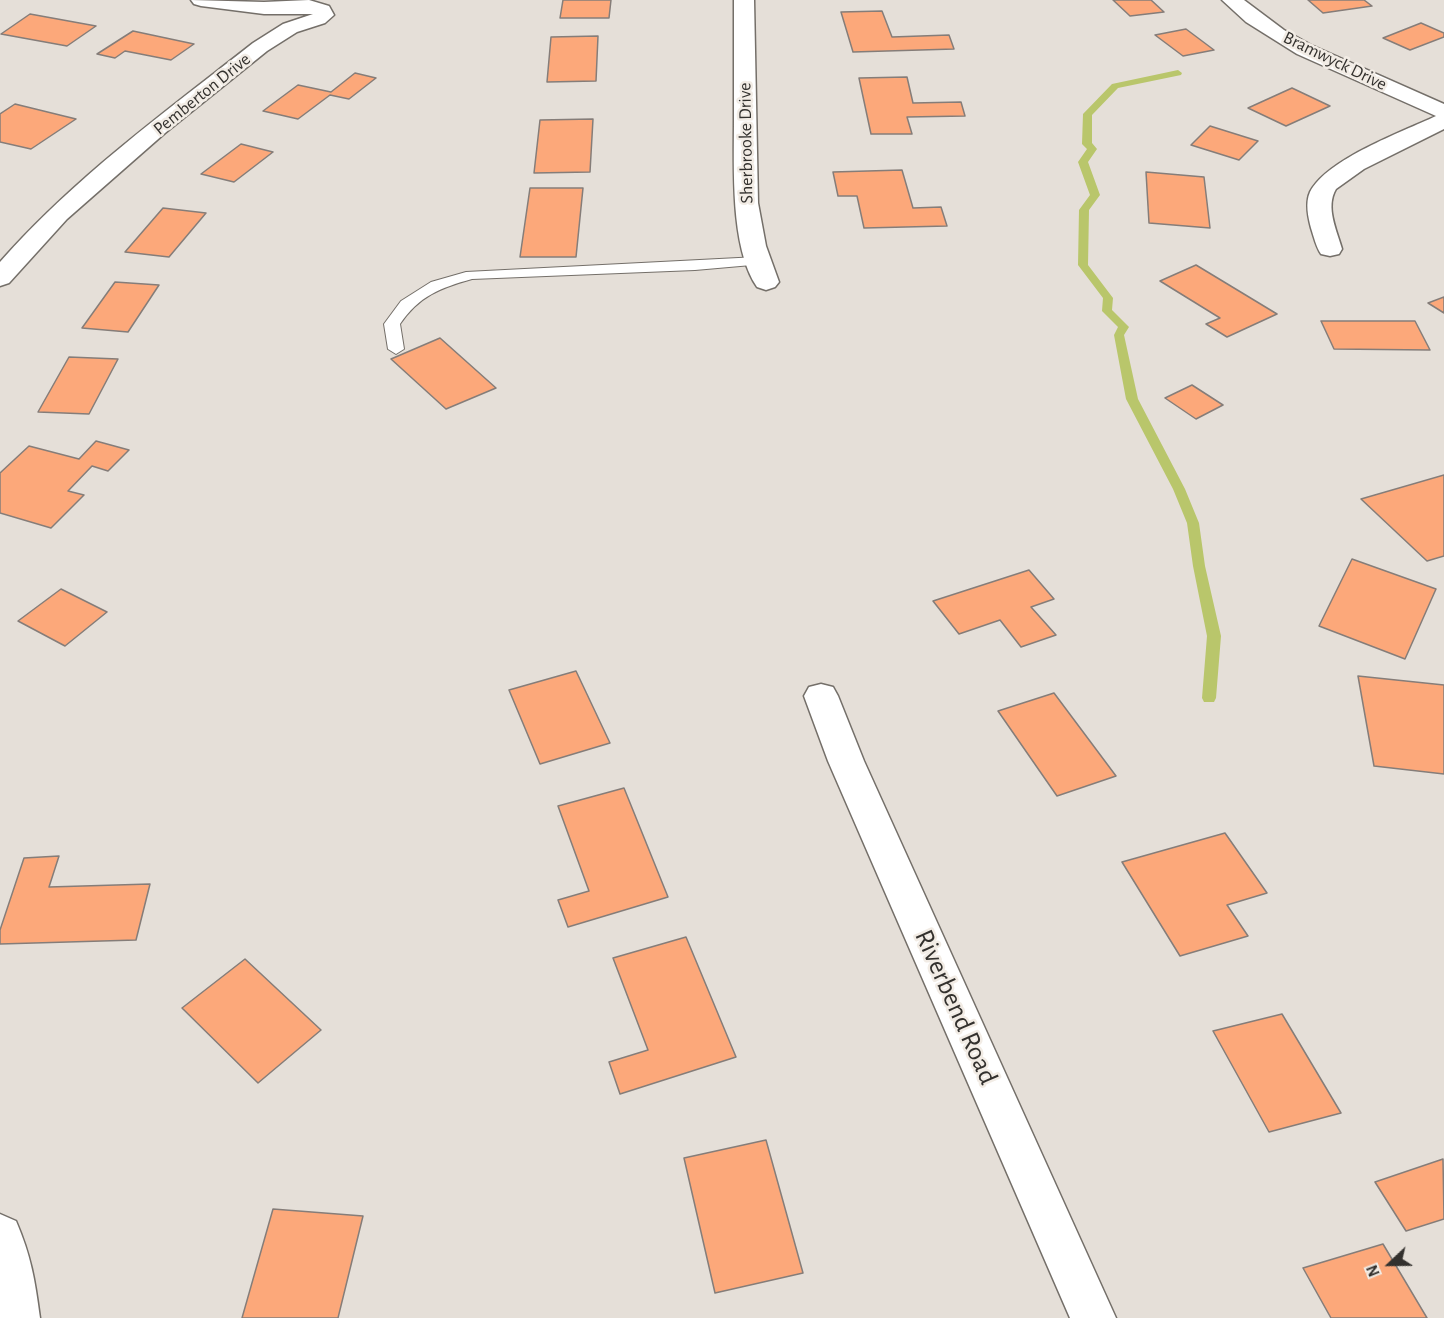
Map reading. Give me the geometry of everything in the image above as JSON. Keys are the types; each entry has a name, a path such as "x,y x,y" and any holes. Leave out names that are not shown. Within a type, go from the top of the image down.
{"street":[{"name":"Pemberton Drive","path":"0,278 26,246 56,215 118,162 260,48 290,28 324,15 322,10 309,6 264,8 201,0"},
{"name":"Sherbrooke Drive","path":"744,0 746,203 758,261 766,282"},
{"name":"Bramwyck Drive","path":"1232,0 1256,20 1312,52 1444,112"},
{"path":"1330,249 1318,210 1322,191 1335,176 1444,121"},
{"name":"Riverbend Road","path":"821,696 846,761 1093,1318"},
{"path":"0,1236 10,1265 17,1318"}],"lane":[{"path":"396,349 392,324 406,304 436,285 471,275 695,266 758,261"}],"building":[{"path":"563,0 611,0 609,18 560,18"},
{"path":"1113,0 1151,0 1164,12 1130,16"},
{"path":"1308,0 1364,0 1372,6 1323,13"},
{"path":"882,11 892,37 949,35 954,49 853,52 841,12"},
{"path":"30,14 96,26 67,46 1,34"},
{"path":"1421,23 1444,33 1444,37 1410,50 1383,38"},
{"path":"1186,29 1214,50 1183,56 1155,35"},
{"path":"133,31 194,44 171,60 125,51 115,58 97,54"},
{"path":"598,36 596,81 547,82 551,37"},
{"path":"355,73 376,78 349,99 330,95 298,119 263,111 298,85 331,92"},
{"path":"907,77 913,103 961,102 965,116 907,117 912,134 871,134 859,78"},
{"path":"1292,88 1330,106 1286,126 1248,108"},
{"path":"15,104 76,119 31,149 0,142 0,114"},
{"path":"593,119 590,172 534,173 540,120"},
{"path":"1210,126 1258,141 1239,160 1191,145"},
{"path":"241,144 273,152 234,182 201,174"},
{"path":"902,170 913,208 941,207 947,226 864,228 857,196 838,196 833,172"},
{"path":"1146,172 1204,177 1210,228 1149,223"},
{"path":"530,188 583,188 576,257 520,257"},
{"path":"163,208 206,213 169,257 125,252"},
{"path":"1196,265 1277,314 1227,337 1206,324 1220,318 1160,281"},
{"path":"115,282 159,285 128,332 82,328"},
{"path":"1444,297 1444,313 1428,303"},
{"path":"1321,321 1415,321 1430,350 1334,349"},
{"path":"440,338 496,388 446,409 391,359"},
{"path":"69,357 118,359 89,414 38,412"},
{"path":"1192,385 1223,405 1196,419 1165,398"},
{"path":"96,441 129,450 108,471 92,466 68,491 84,495 51,528 0,513 0,473 29,446 79,459"},
{"path":"1444,475 1444,556 1427,561 1361,499"},
{"path":"1352,559 1436,589 1405,659 1319,626"},
{"path":"1029,570 1054,599 1031,607 1056,635 1021,647 1000,620 959,634 933,601"},
{"path":"61,589 107,612 65,646 18,621"},
{"path":"576,671 610,743 540,764 509,690"},
{"path":"1358,676 1444,685 1444,774 1374,766"},
{"path":"1054,693 1116,776 1057,796 998,711"},
{"path":"624,788 668,897 568,927 558,900 589,891 558,806"},
{"path":"1225,833 1267,893 1227,905 1248,936 1180,956 1122,862"},
{"path":"59,856 49,887 150,884 136,940 0,944 0,930 24,858"},
{"path":"686,937 736,1057 620,1094 609,1062 648,1050 613,958"},
{"path":"245,959 321,1030 258,1083 182,1008"},
{"path":"1282,1014 1341,1113 1269,1132 1213,1031"},
{"path":"766,1140 803,1273 715,1293 684,1158"},
{"path":"1443,1159 1444,1219 1406,1231 1375,1182"},
{"path":"273,1209 363,1216 338,1318 242,1318"},
{"path":"1383,1244 1427,1318 1331,1318 1303,1268"}],"waterway":[{"path":"1178,73 1115,86 1088,114 1087,144 1092,149 1083,162 1095,195 1084,210 1083,265 1108,298 1107,311 1124,327 1119,335 1132,399 1179,489 1193,523 1199,566 1214,636 1209,698"}]}
